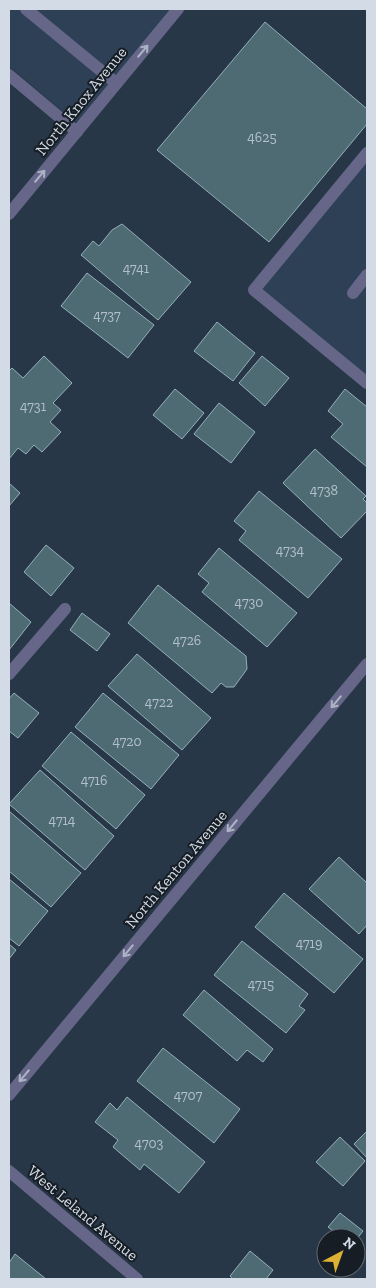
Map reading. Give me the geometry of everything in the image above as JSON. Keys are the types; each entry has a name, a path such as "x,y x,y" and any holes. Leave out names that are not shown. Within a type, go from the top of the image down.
{"street":[{"path":"26,9 116,83"},
{"name":"North Knox Avenue","path":"9,214 178,9"},
{"path":"9,75 77,132"},
{"path":"367,153 254,290 367,383"},
{"path":"353,293 367,275"},
{"path":"9,674 65,609"},
{"name":"North Kenton Avenue","path":"9,1095 367,664"},
{"name":"West Leland Avenue","path":"9,1171 137,1279"}],"shaded area":[{"path":"9,9 173,9 78,124 9,66"},
{"path":"367,144 367,386 247,288"}],"building":[{"path":"265,22 367,109 367,124 269,242 157,150"},
{"path":"122,224 191,282 158,320 81,255 93,241 99,246 112,230"},
{"path":"87,273 154,325 128,358 61,306"},
{"path":"217,322 255,353 233,381 194,351"},
{"path":"44,356 72,383 53,403 61,410 50,422 61,432 42,452 34,445 26,454 18,448 9,459 9,371 12,368 23,378"},
{"path":"262,356 289,378 265,406 239,383"},
{"path":"175,389 204,413 182,439 153,415"},
{"path":"345,389 367,407 367,467 331,437 343,424 328,411"},
{"path":"219,403 255,432 231,463 194,434"},
{"path":"315,449 366,496 363,499 367,503 367,511 341,538 283,483"},
{"path":"9,483 20,493 9,506"},
{"path":"259,491 342,559 308,598 239,540 246,531 234,521"},
{"path":"46,545 74,568 51,596 24,572"},
{"path":"219,548 297,613 267,647 202,592 209,583 198,574"},
{"path":"158,585 246,656 247,669 234,687 226,687 221,683 212,693 128,623"},
{"path":"9,603 31,622 9,650"},
{"path":"82,613 110,634 97,651 70,630"},
{"path":"137,654 211,718 182,750 108,686"},
{"path":"14,693 39,713 18,738 9,731 9,699"},
{"path":"103,693 179,755 151,789 75,727"},
{"path":"71,732 145,795 116,829 42,766"},
{"path":"40,770 114,836 85,870 9,804"},
{"path":"9,811 81,873 51,907 9,871"},
{"path":"339,857 367,883 367,925 359,934 309,889"},
{"path":"9,879 48,911 19,946 9,938"},
{"path":"284,893 363,959 334,993 255,927"},
{"path":"242,941 308,994 299,1006 305,1010 286,1033 214,975"},
{"path":"9,944 16,950 9,959"},
{"path":"204,990 273,1049 263,1062 247,1050 237,1061 183,1015"},
{"path":"163,1048 240,1109 214,1143 137,1081"},
{"path":"127,1097 205,1162 179,1193 144,1164 140,1170 113,1147 118,1140 95,1122 110,1103 117,1110"},
{"path":"367,1131 367,1158 354,1144"},
{"path":"340,1137 365,1161 343,1186 316,1162"},
{"path":"340,1213 359,1228 329,1228 328,1227"},
{"path":"250,1251 273,1270 266,1279 233,1279 230,1276"},
{"path":"15,1254 46,1279 9,1279 9,1263"}]}
